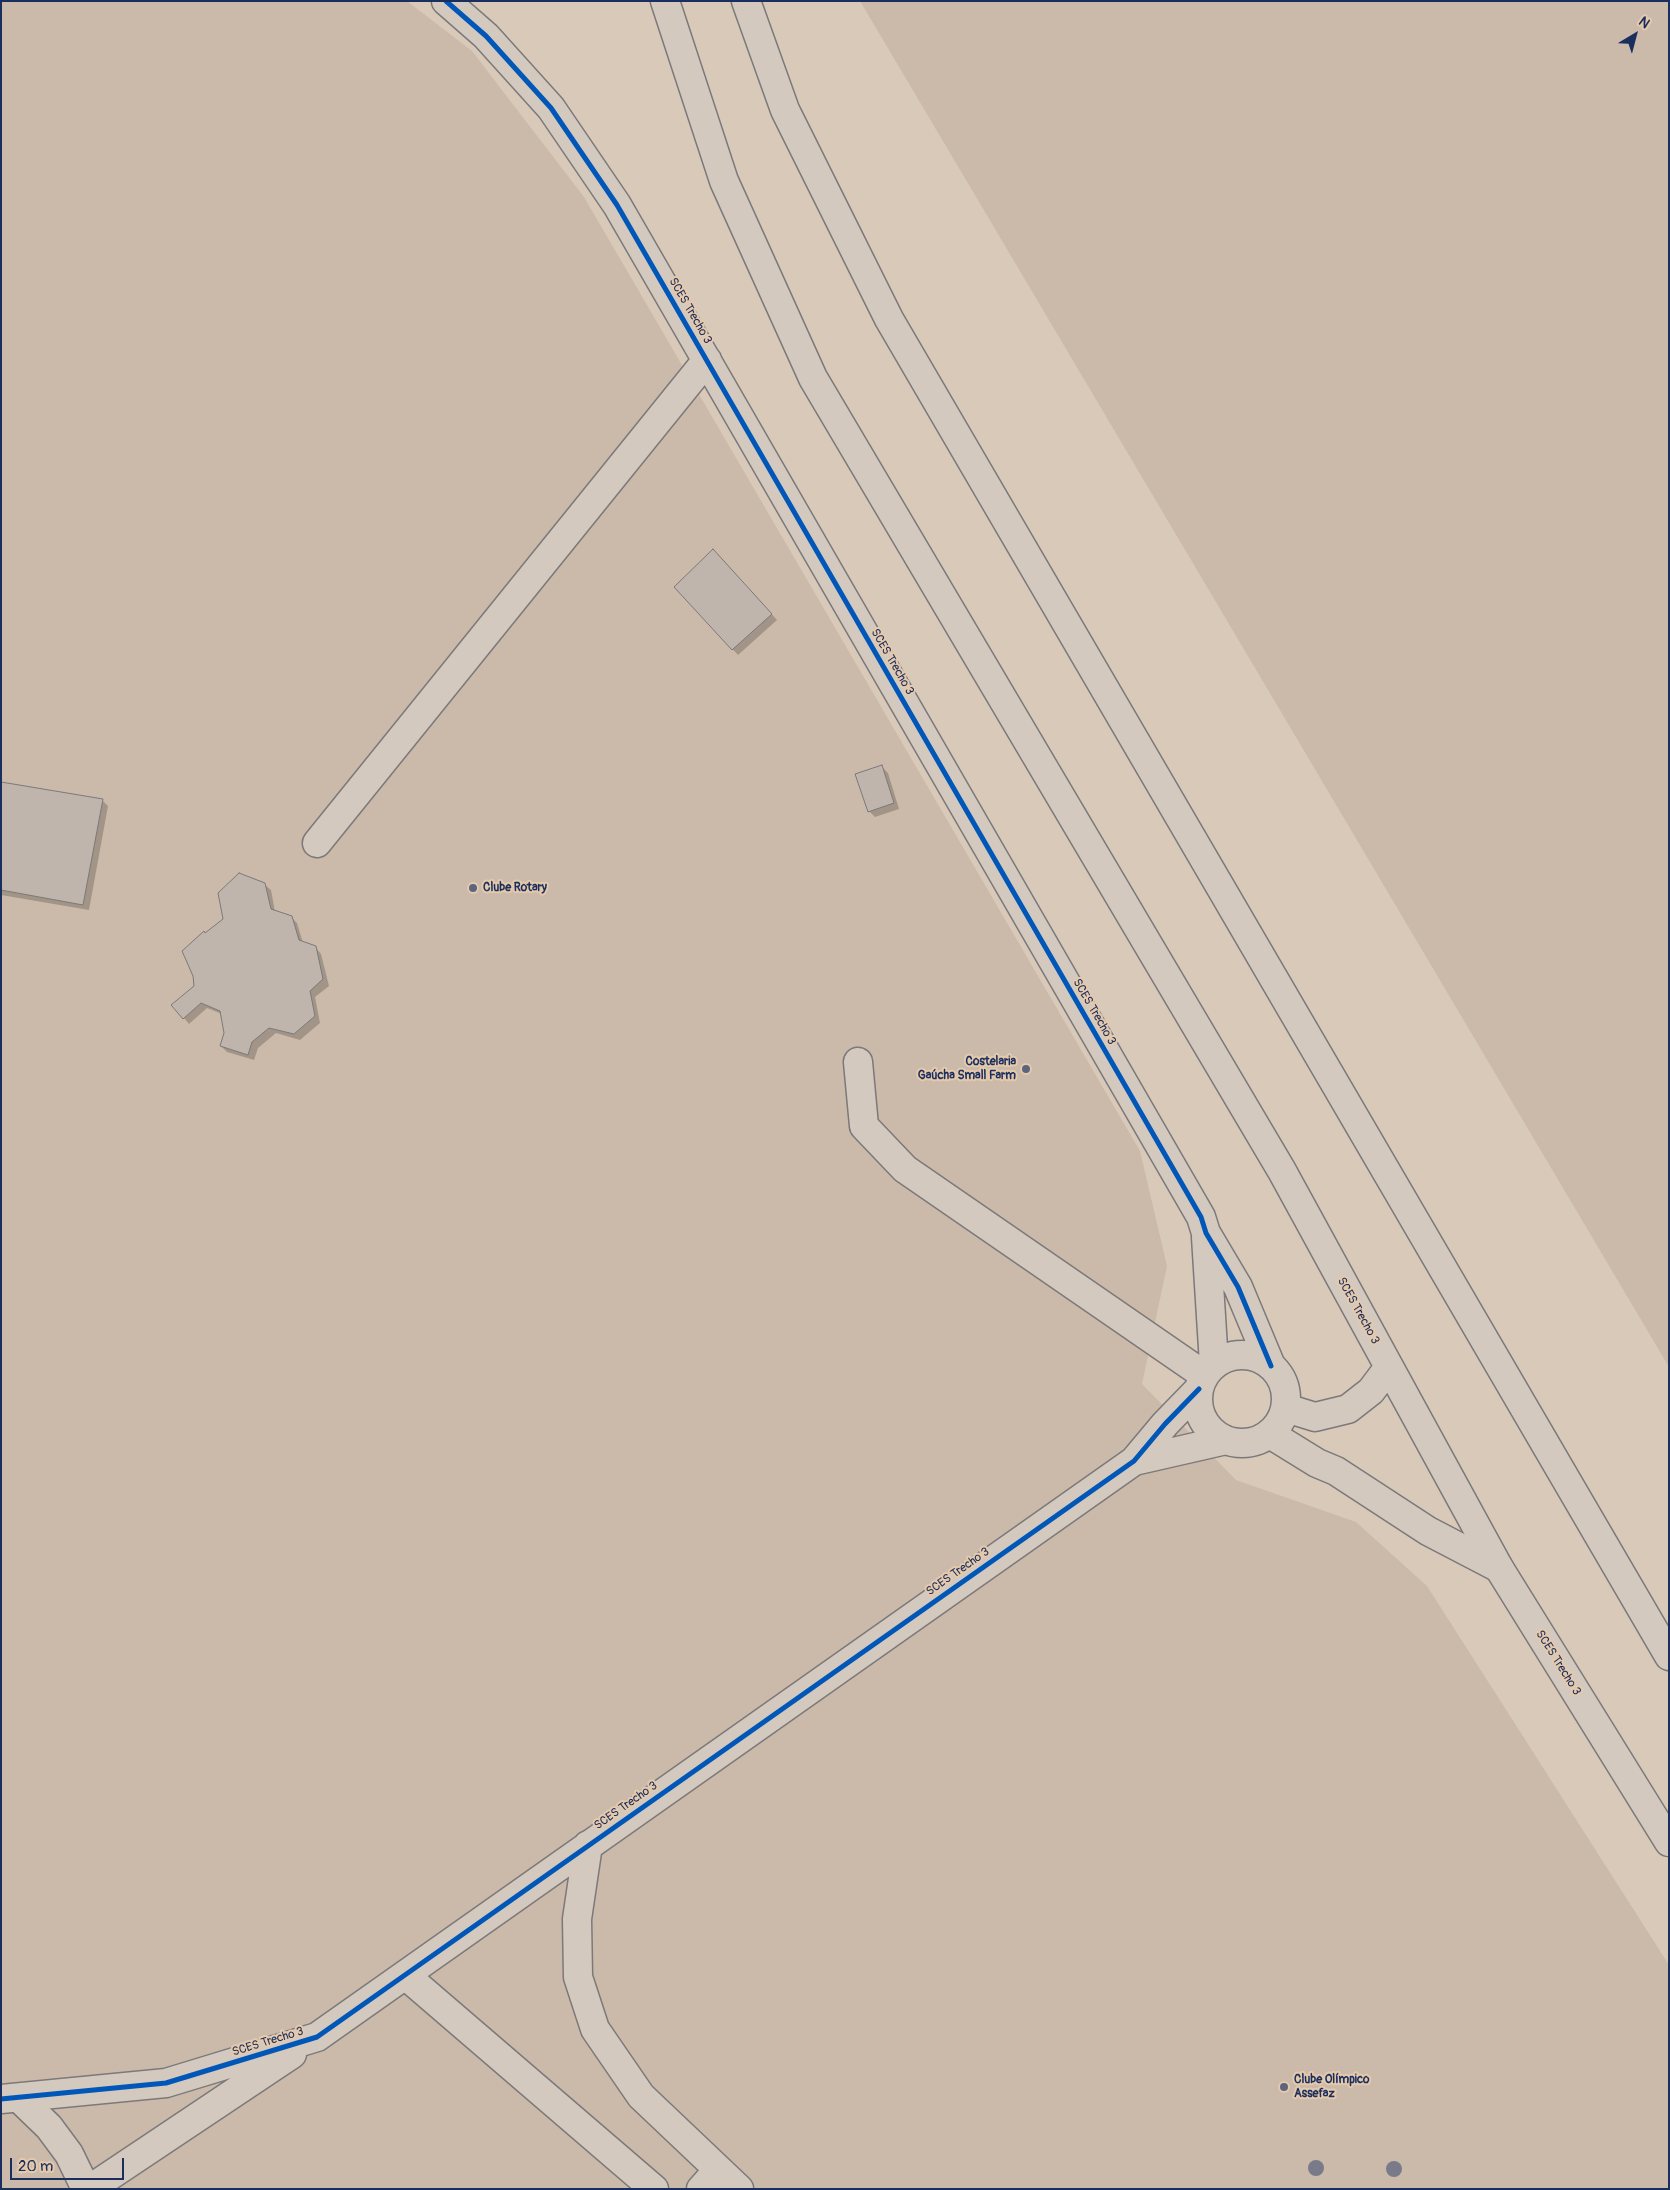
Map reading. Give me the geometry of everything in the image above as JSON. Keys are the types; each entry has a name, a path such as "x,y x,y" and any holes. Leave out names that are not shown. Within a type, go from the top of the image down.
{"main road":[{"name":"SCES Trecho 3","path":"446,1 486,36 551,108 617,205 1201,1217 1206,1233 1238,1287 1271,1366"},
{"name":"SCES Trecho 3","path":"665,1 724,181 813,378 1282,1171 1500,1568 1669,1842"},
{"path":"746,1 784,110 889,319 1669,1656"},
{"path":"317,843 707,360"},
{"path":"858,1062 864,1126 905,1169 1205,1376"},
{"name":"SCES Trecho 3","path":"88,2189 316,2038 1134,1460 1205,1376 1206,1233"},
{"path":"1243,1355 1258,1358 1271,1366 1281,1378 1286,1392 1286,1408 1280,1422 1270,1434 1256,1441 1241,1443 1226,1440 1213,1432 1203,1420 1198,1405 1205,1376 1228,1356 1243,1355"},
{"path":"1286,1408 1315,1417 1348,1409 1371,1391 1389,1367"},
{"path":"1270,1434 1317,1463 1336,1471 1428,1531 1500,1568"},
{"name":"SCES Trecho 3","path":"1134,1460 1226,1440"},
{"path":"588,1845 577,1919 578,1977 594,2029 641,2096 710,2180 739,2189"},
{"path":"405,1975 654,2189"},
{"name":"SCES Trecho 3","path":"10,2099 166,2083 316,2038"},
{"path":"10,2099 49,2127 70,2154 88,2189"}],"shaded area":[{"path":"1,1 407,1 472,51 584,197 1140,1151 1167,1266 1142,1384 1236,1480 1356,1522 1427,1586 1669,1965 1669,2189 1,2189"},
{"path":"860,1 1669,1 1669,1367"}],"building":[{"path":"713,549 772,614 732,650 674,587"},
{"path":"882,765 894,803 868,812 855,774"},
{"path":"1,782 103,799 83,905 1,890"},
{"path":"239,873 265,883 271,909 292,916 299,940 316,946 323,979 310,991 315,1016 294,1034 269,1028 252,1042 248,1055 220,1046 224,1033 220,1011 201,1003 183,1019 171,1005 194,986 193,976 182,951 204,931 205,933 223,919 218,893"}],"cycle path":[{"path":"446,1 486,36 551,108 617,205 1201,1217 1206,1233 1238,1287 1271,1366"},
{"path":"1,2099 166,2083 317,2037 1134,1461 1165,1424 1199,1389"}],"place":[{"name":"Clube Rotary","path":"473,888"},
{"name":"Costelaria Gaúcha Small Farm","path":"1026,1069"},
{"name":"Clube Olímpico Assefaz","path":"1284,2087"}]}
